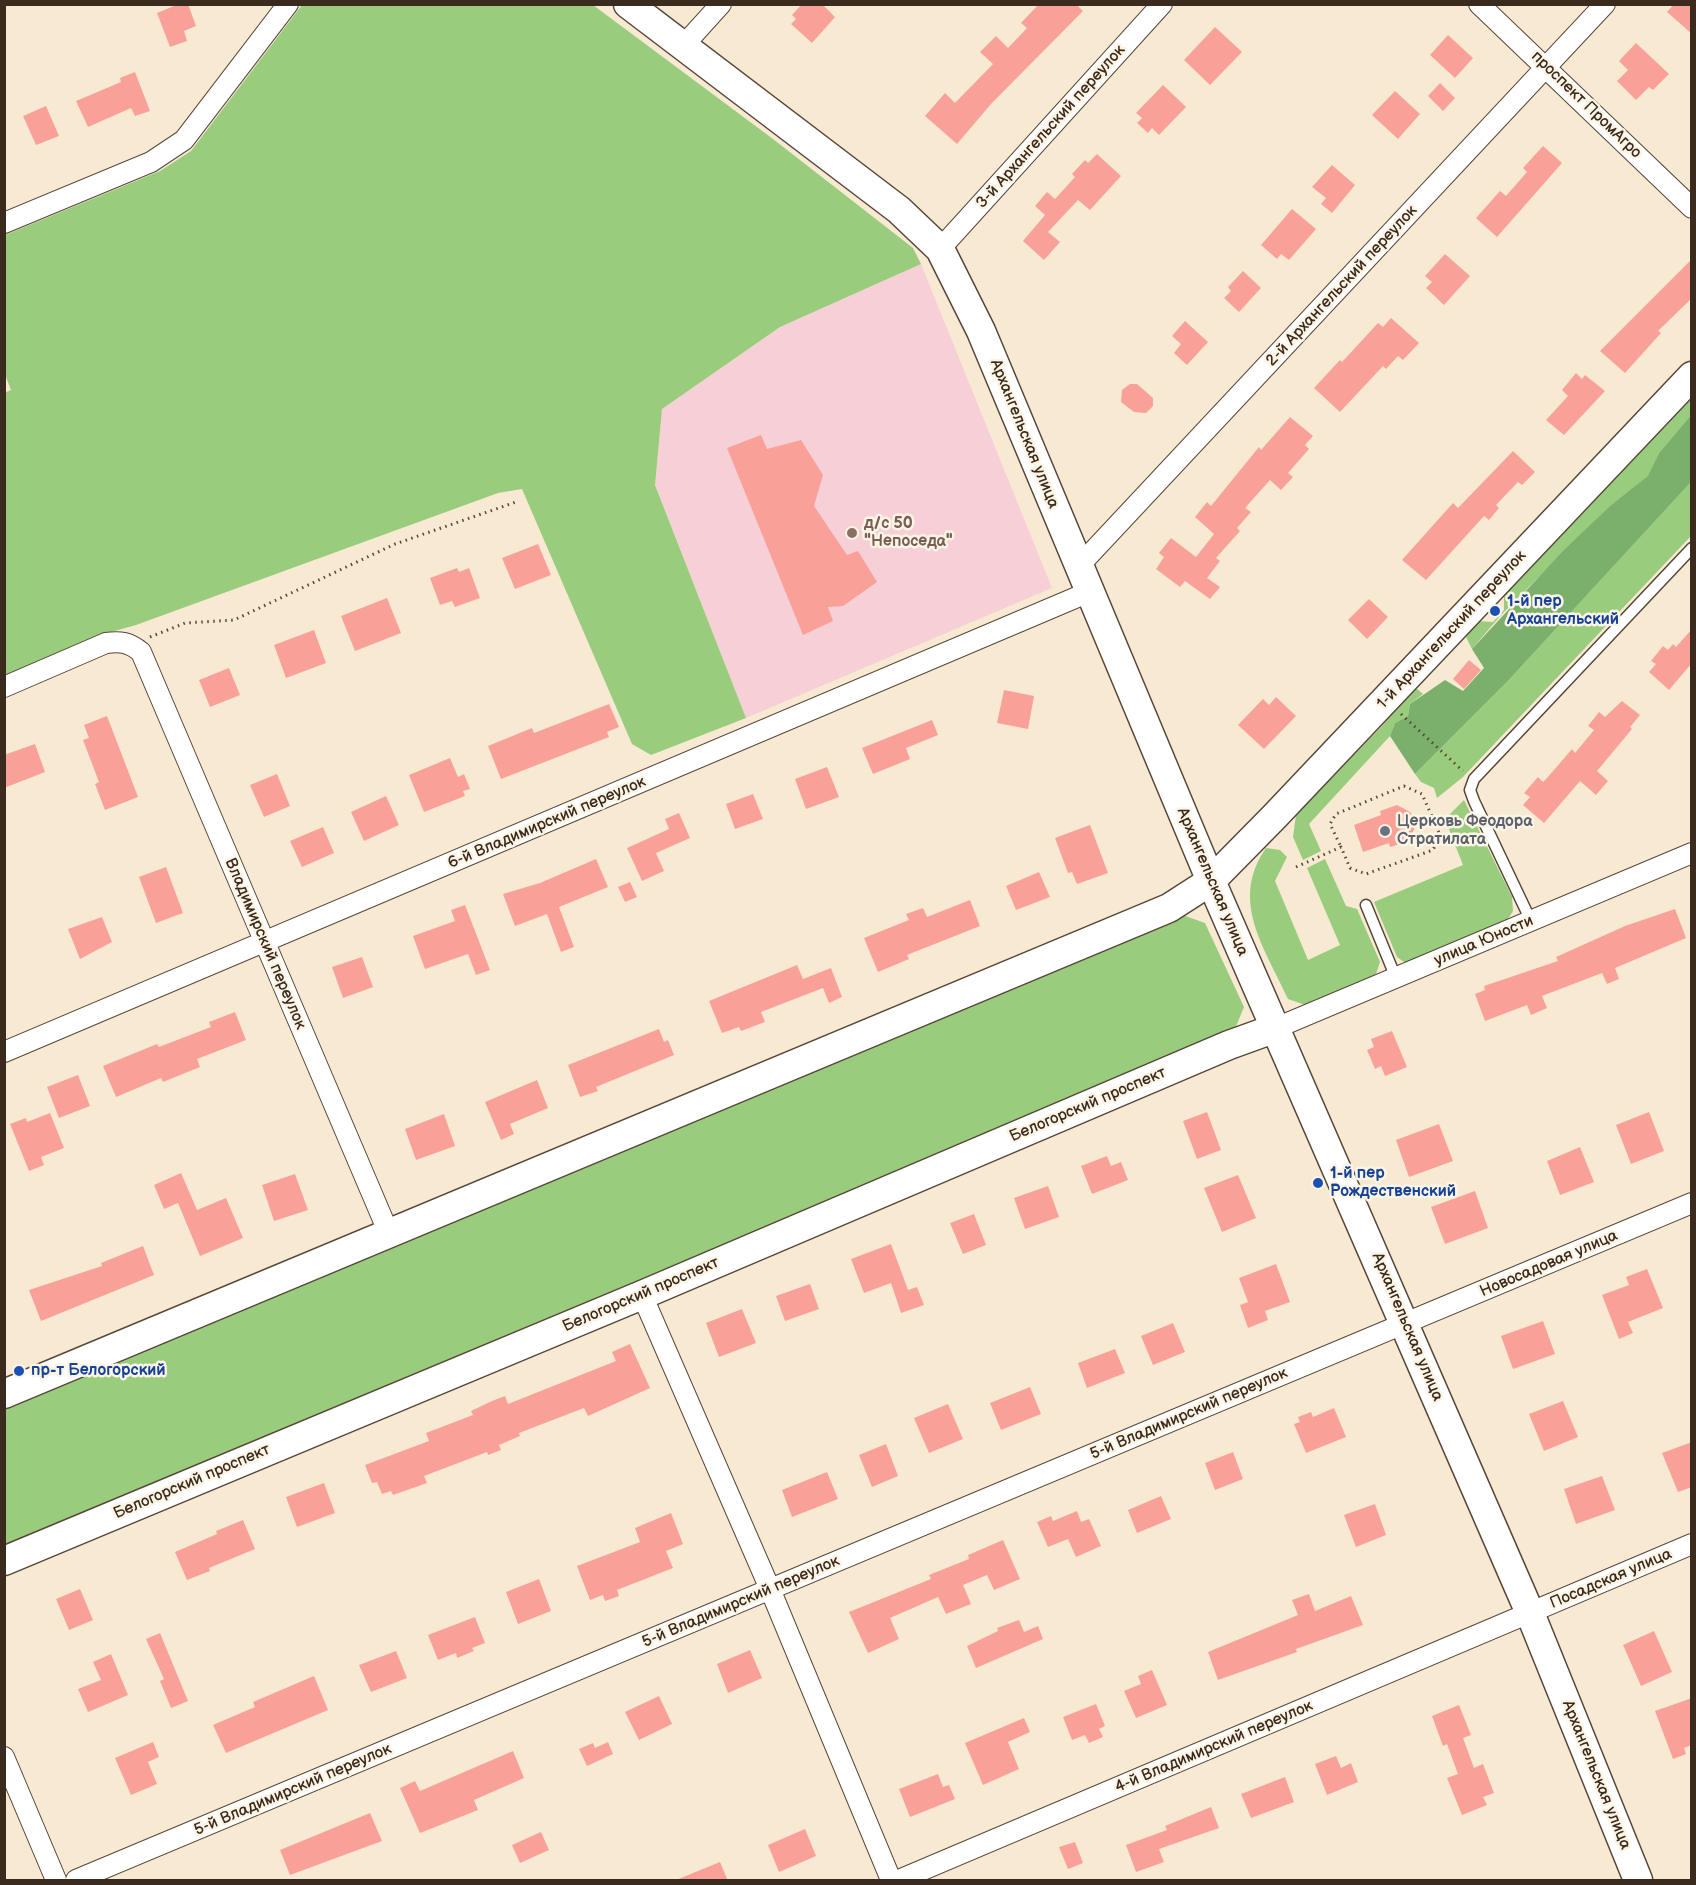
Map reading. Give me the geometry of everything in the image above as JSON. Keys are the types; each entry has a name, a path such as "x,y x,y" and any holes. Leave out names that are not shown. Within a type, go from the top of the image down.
{"street":[{"path":"4,223 151,162 184,140 288,4"},
{"name":"Архангельская улица","path":"628,4 899,210 940,249 981,331 1211,881 1530,1613 1638,1881"},
{"path":"683,46 721,4"},
{"name":"3-й Архангельский переулок","path":"940,249 1162,4"},
{"name":"проспект ПромАгро","path":"1479,4 1692,207"},
{"name":"2-й Архангельский переулок","path":"1084,580 1605,4"},
{"name":"1-й Архангельский переулок","path":"1211,881 1692,376"},
{"name":"6-й Владимирский переулок","path":"4,1052 264,944 1084,580"},
{"path":"4,687 106,643 118,641 136,648"},
{"name":"Владимирский переулок","path":"136,648 390,1236"},
{"name":"улица Юности","path":"1276,1028 1692,853"},
{"path":"4,1394 390,1236 1168,908 1211,881"},
{"name":"Белогорский проспект","path":"4,1561 642,1295 1218,1050 1276,1028"},
{"name":"Новосадовая улица","path":"1406,1324 1692,1203"},
{"path":"642,1295 770,1589 891,1881"},
{"name":"5-й Владимирский переулок","path":"76,1881 1406,1324"},
{"name":"Посадская улица","path":"1530,1613 1692,1544"},
{"name":"4-й Владимирский переулок","path":"899,1881 1530,1613"},
{"path":"4,1757 56,1881"}],"lane":[{"path":"1531,921 1474,801 1470,790 1474,779 1692,548"},
{"path":"1366,906 1396,978"}],"path":[{"path":"136,648 185,623 234,620 395,544 516,502"},
{"path":"1385,700 1474,779"},
{"path":"1404,786 1422,794 1440,835 1433,850 1366,874 1350,868 1341,847 1330,824 1336,814 1404,786"},
{"path":"1296,867 1341,847"}],"shaded area":[{"name":"д/с 50 \"Непоседа\"","path":"921,264 1052,588 746,718 655,484 662,409 780,327"}],"green space":[{"path":"302,5 593,5 773,139 913,248 921,264 780,327 662,409 655,485 746,718 651,755 632,744 522,489 498,493 136,625 100,635 5,676 4,393 11,390 4,372 5,235 160,171 191,151"},
{"path":"1691,393 1691,415 1659,453 1649,476 1611,505 1501,615 1472,649 1466,637 1476,621 1493,622 1504,610 1504,593"},
{"path":"1691,415 1691,482 1507,682 1415,774 1390,736 1395,723 1408,716 1410,704 1445,680 1463,691 1484,668 1472,649 1563,551 1611,505 1648,476 1659,453"},
{"path":"1691,482 1691,536 1463,777 1437,798 1434,788 1421,782 1415,774 1507,682"},
{"path":"1415,687 1423,694 1410,704 1408,716 1395,723 1390,736 1309,824 1321,851 1303,860 1293,837 1296,815 1383,725"},
{"path":"1464,800 1512,897 1513,911 1506,922 1414,962 1404,962 1397,957 1374,902 1463,865 1445,819"},
{"path":"1266,848 1280,850 1287,857 1275,881 1308,960 1340,945 1307,868 1325,859 1346,906 1357,909 1380,962 1374,980 1308,1006 1288,999 1261,943 1254,924 1251,906 1251,887 1255,868"},
{"path":"1177,913 1205,923 1244,1007 1232,1036 5,1551 5,1404"}],"building":[{"path":"179,4 188,4 196,26 184,31 187,41 170,47 157,13"},
{"path":"802,4 822,4 835,17 812,43 791,24 796,19 792,15"},
{"path":"1039,4 1076,4 1083,11 991,104 957,144 925,116 945,93 955,103 993,64 980,52 996,36 1008,48 1027,28 1021,23"},
{"path":"1674,4 1692,4 1692,34 1667,12"},
{"path":"1215,27 1242,52 1210,85 1184,60"},
{"path":"1448,35 1473,58 1455,78 1430,55"},
{"path":"1636,43 1669,74 1653,90 1649,87 1636,100 1617,81 1628,70 1619,61"},
{"path":"135,72 150,111 135,116 131,108 88,127 76,101 121,82 120,78"},
{"path":"1440,83 1455,98 1443,111 1428,96"},
{"path":"1163,85 1186,107 1159,135 1152,128 1148,133 1137,123 1142,118 1136,113"},
{"path":"1395,91 1420,114 1398,139 1372,115"},
{"path":"46,106 59,136 36,145 23,116"},
{"path":"1543,146 1562,163 1497,237 1476,218 1500,191 1506,196 1527,172 1523,168"},
{"path":"1097,154 1121,176 1090,210 1078,200 1048,232 1060,242 1044,260 1023,241 1045,215 1035,206 1047,192 1055,199 1075,177 1072,174 1085,160 1088,163"},
{"path":"1332,165 1355,185 1332,213 1321,204 1326,198 1312,187"},
{"path":"1292,209 1316,229 1289,260 1281,254 1277,259 1261,245"},
{"path":"1445,254 1470,276 1444,305 1426,288 1432,282 1425,276"},
{"path":"1692,259 1692,298 1658,331 1661,333 1625,373 1600,351"},
{"path":"1243,271 1261,288 1239,312 1224,298 1231,291 1228,287"},
{"path":"1391,318 1419,343 1403,360 1398,356 1386,369 1383,366 1340,412 1314,388 1378,323 1383,327"},
{"path":"1185,321 1208,342 1187,365 1174,353 1181,344 1172,336"},
{"path":"1576,373 1582,379 1585,375 1605,391 1564,435 1546,420 1568,396 1562,390"},
{"path":"1130,384 1137,384 1153,398 1153,406 1146,413 1134,412 1121,402 1122,390"},
{"path":"1290,417 1313,436 1305,445 1309,449 1288,473 1293,477 1281,490 1270,480 1245,508 1251,512 1237,528 1240,531 1216,558 1220,561 1207,578 1220,587 1210,599 1185,581 1180,587 1156,569 1164,557 1159,553 1171,538 1196,557 1214,534 1195,517 1207,502 1211,506 1259,447 1261,450"},
{"path":"761,435 767,449 801,440 823,475 814,506 847,555 858,551 877,582 843,606 828,607 833,621 803,635 727,448"},
{"path":"1513,451 1535,472 1522,485 1518,482 1496,505 1499,508 1489,520 1484,516 1426,580 1402,560 1453,503 1458,508"},
{"path":"538,544 551,575 515,589 502,558"},
{"path":"457,568 459,572 469,568 480,598 455,607 452,601 440,605 430,578"},
{"path":"387,598 401,633 355,651 341,616"},
{"path":"1369,599 1388,617 1367,639 1348,620"},
{"path":"1692,629 1692,663 1669,690 1649,672 1656,664 1651,661 1663,646 1668,650 1673,644 1676,647"},
{"path":"314,630 326,663 286,678 274,645"},
{"path":"1469,660 1481,670 1464,689 1453,679"},
{"path":"229,668 240,695 210,707 199,680"},
{"path":"1004,690 1034,696 1028,729 997,723"},
{"path":"1276,697 1296,716 1264,749 1238,725 1263,699 1269,705"},
{"path":"1622,701 1640,715 1630,727 1632,729 1597,771 1608,781 1596,795 1580,781 1544,823 1523,805 1530,797 1524,793 1538,777 1543,782 1572,749 1575,753 1594,730 1588,726 1599,712 1605,717"},
{"path":"609,704 619,727 607,732 609,737 501,779 488,746 532,728 534,733"},
{"path":"107,716 138,797 105,810 95,784 99,782 83,740 89,738 84,725"},
{"path":"932,720 938,735 906,748 910,759 873,774 862,748"},
{"path":"35,744 45,772 4,788 4,755"},
{"path":"450,758 458,777 464,774 470,789 463,791 465,796 424,812 409,775"},
{"path":"827,767 839,797 806,809 795,779"},
{"path":"277,774 290,806 264,817 250,785"},
{"path":"753,794 763,819 735,829 726,804"},
{"path":"386,796 399,825 364,841 351,812"},
{"name":"Церковь Феодора Стратилата","path":"1397,805 1410,812 1415,818 1415,827 1409,841 1390,847 1389,843 1363,852 1354,825 1381,815 1380,811"},
{"path":"679,813 690,838 656,853 664,871 642,881 627,848 669,829 665,819"},
{"path":"1090,825 1108,873 1077,884 1072,872 1068,873 1055,838"},
{"path":"323,827 334,853 302,867 290,841"},
{"path":"596,859 608,887 559,907 574,947 561,952 547,914 515,926 503,894 540,883"},
{"path":"166,867 183,913 156,923 139,877"},
{"path":"1039,872 1050,897 1016,910 1006,886"},
{"path":"630,882 637,897 625,902 618,887"},
{"path":"970,900 980,926 907,955 909,959 878,972 864,938 909,920 906,914 923,908 927,917"},
{"path":"465,905 490,970 476,975 468,954 425,969 413,936 455,921 451,910"},
{"path":"1675,909 1686,938 1615,968 1619,979 1607,984 1602,973 1542,996 1547,1008 1531,1015 1527,1005 1485,1021 1475,994 1485,990 1484,986 1558,961 1556,957 1625,926"},
{"path":"102,917 112,942 80,959 68,929"},
{"path":"362,957 373,987 343,998 332,967"},
{"path":"797,965 803,979 831,968 842,997 829,1003 823,988 761,1012 765,1022 741,1031 739,1027 722,1033 709,1001"},
{"path":"235,1012 246,1040 197,1059 200,1067 163,1082 161,1078 116,1097 103,1066 157,1044 159,1047 211,1027 209,1022"},
{"path":"659,1029 664,1042 668,1040 674,1055 596,1087 598,1091 580,1097 568,1065"},
{"path":"1392,1031 1407,1067 1385,1076 1381,1066 1375,1069 1367,1050 1374,1047 1371,1039"},
{"path":"78,1075 90,1106 59,1118 47,1087"},
{"path":"537,1080 548,1108 510,1124 514,1134 501,1140 485,1102"},
{"path":"1207,1112 1221,1150 1197,1159 1183,1121"},
{"path":"1649,1112 1664,1151 1631,1164 1616,1125"},
{"path":"50,1113 64,1148 41,1157 44,1165 29,1171 10,1124 26,1118 27,1122"},
{"path":"444,1114 455,1146 416,1160 405,1129"},
{"path":"1439,1124 1453,1161 1409,1177 1396,1140"},
{"path":"1580,1147 1594,1182 1560,1195 1547,1161"},
{"path":"1107,1156 1111,1166 1121,1162 1128,1180 1092,1194 1081,1166"},
{"path":"181,1173 197,1210 226,1198 243,1238 200,1256 178,1203 164,1209 154,1185"},
{"path":"295,1174 308,1210 274,1221 262,1185"},
{"path":"1238,1175 1256,1218 1222,1232 1204,1188"},
{"path":"1048,1186 1059,1217 1025,1229 1014,1198"},
{"path":"1475,1191 1488,1228 1445,1244 1431,1207"},
{"path":"974,1214 986,1245 963,1254 950,1223"},
{"path":"891,1244 908,1290 917,1287 924,1305 901,1313 891,1283 864,1293 851,1259"},
{"path":"143,1246 154,1275 41,1321 29,1290 102,1266 101,1263"},
{"path":"1276,1264 1290,1302 1265,1311 1268,1320 1248,1328 1240,1305 1248,1302 1239,1278"},
{"path":"1647,1269 1663,1308 1628,1322 1633,1333 1619,1339 1602,1295 1629,1285 1626,1277"},
{"path":"810,1284 819,1309 785,1321 776,1296"},
{"path":"742,1309 756,1343 719,1357 706,1323"},
{"path":"1543,1321 1555,1354 1513,1369 1501,1336"},
{"path":"1173,1323 1185,1352 1153,1365 1141,1336"},
{"path":"630,1344 650,1388 588,1416 584,1408 519,1433 520,1436 499,1445 501,1450 488,1455 487,1452 424,1476 427,1483 393,1495 391,1491 382,1494 377,1482 372,1483 365,1465 429,1441 426,1433 473,1415 471,1411 492,1401 505,1396 508,1404 616,1361 612,1352"},
{"path":"1115,1349 1125,1373 1087,1388 1078,1363"},
{"path":"1030,1387 1041,1414 1001,1430 990,1403"},
{"path":"1563,1401 1578,1437 1544,1451 1529,1414"},
{"path":"948,1404 963,1439 929,1453 914,1418"},
{"path":"1334,1408 1346,1437 1306,1453 1294,1424 1300,1422 1298,1417 1311,1412 1313,1417"},
{"path":"1692,1442 1692,1487 1678,1492 1662,1453"},
{"path":"886,1444 898,1476 872,1487 859,1455"},
{"path":"1233,1452 1243,1479 1215,1490 1205,1463"},
{"path":"827,1472 838,1499 792,1517 782,1490"},
{"path":"1602,1476 1615,1510 1576,1524 1564,1489"},
{"path":"324,1483 335,1513 297,1527 286,1497"},
{"path":"1161,1496 1171,1519 1137,1533 1128,1510"},
{"path":"1375,1504 1386,1535 1356,1547 1344,1515"},
{"path":"1077,1511 1081,1522 1089,1519 1101,1546 1076,1557 1068,1539 1048,1547 1037,1522 1051,1516 1053,1521"},
{"path":"671,1513 683,1544 666,1551 673,1568 617,1590 619,1596 605,1601 603,1595 590,1600 577,1566 640,1542 635,1528"},
{"path":"243,1520 255,1549 187,1580 175,1552"},
{"path":"1003,1540 1020,1579 994,1590 987,1575 963,1585 971,1604 946,1614 938,1597 890,1618 899,1639 868,1653 849,1612 931,1579 929,1575 969,1559 968,1555"},
{"path":"539,1579 551,1611 518,1624 506,1592"},
{"path":"80,1589 93,1620 69,1630 56,1599"},
{"path":"1309,1594 1315,1611 1351,1596 1363,1625 1296,1649 1297,1652 1218,1680 1208,1652 1298,1615 1292,1600"},
{"path":"475,1617 485,1643 472,1648 474,1651 457,1658 456,1653 438,1660 428,1635"},
{"path":"1019,1620 1024,1632 1038,1626 1043,1639 976,1668 967,1646 998,1631 997,1628"},
{"path":"1654,1631 1672,1672 1641,1686 1623,1645"},
{"path":"160,1633 188,1701 171,1708 160,1681 164,1679 146,1639"},
{"path":"750,1650 762,1678 728,1693 717,1664"},
{"path":"396,1651 407,1678 371,1692 359,1665"},
{"path":"111,1654 128,1695 88,1712 78,1689 101,1680 93,1662"},
{"path":"1152,1670 1167,1705 1136,1718 1124,1691 1141,1684 1138,1676"},
{"path":"314,1676 328,1710 226,1753 213,1725 255,1707 253,1702"},
{"path":"659,1696 672,1724 639,1740 625,1712"},
{"path":"1692,1698 1692,1745 1684,1748 1686,1754 1673,1759 1655,1711"},
{"path":"1096,1704 1105,1726 1099,1729 1103,1737 1089,1743 1085,1735 1072,1740 1063,1717"},
{"path":"1459,1705 1471,1735 1463,1738 1474,1768 1483,1764 1494,1793 1483,1797 1487,1805 1462,1815 1447,1778 1458,1774 1447,1744 1443,1746 1432,1716"},
{"path":"1024,1718 1030,1732 1008,1742 1019,1769 983,1785 965,1743"},
{"path":"153,1742 159,1757 148,1762 157,1784 131,1795 115,1758"},
{"path":"608,1742 613,1754 587,1766 579,1749 593,1743 595,1748"},
{"path":"513,1751 524,1778 474,1800 478,1810 420,1833 400,1788 415,1781 420,1791"},
{"path":"1336,1756 1341,1768 1351,1763 1358,1782 1327,1795 1315,1764"},
{"path":"938,1774 943,1787 949,1785 955,1799 910,1817 899,1789"},
{"path":"1285,1777 1294,1802 1251,1818 1241,1794"},
{"path":"1211,1807 1219,1828 1159,1849 1164,1862 1136,1872 1126,1845 1167,1830 1165,1826"},
{"path":"370,1813 382,1841 290,1875 280,1850"},
{"path":"805,1829 816,1856 779,1872 768,1845"},
{"path":"541,1832 549,1850 520,1863 512,1845"},
{"path":"1075,1842 1083,1863 1068,1869 1059,1847"},
{"path":"720,1862 728,1881 676,1881 676,1880"}],"place":[{"name":"д/с 50 \"Непоседа\"","path":"852,533"},
{"name":"1-й пер Архангельский","path":"1495,611"},
{"name":"Церковь Феодора Стратилата","path":"1385,831"},
{"name":"1-й пер Рождественский","path":"1318,1183"},
{"name":"пр-т Белогорский","path":"19,1371"}]}
